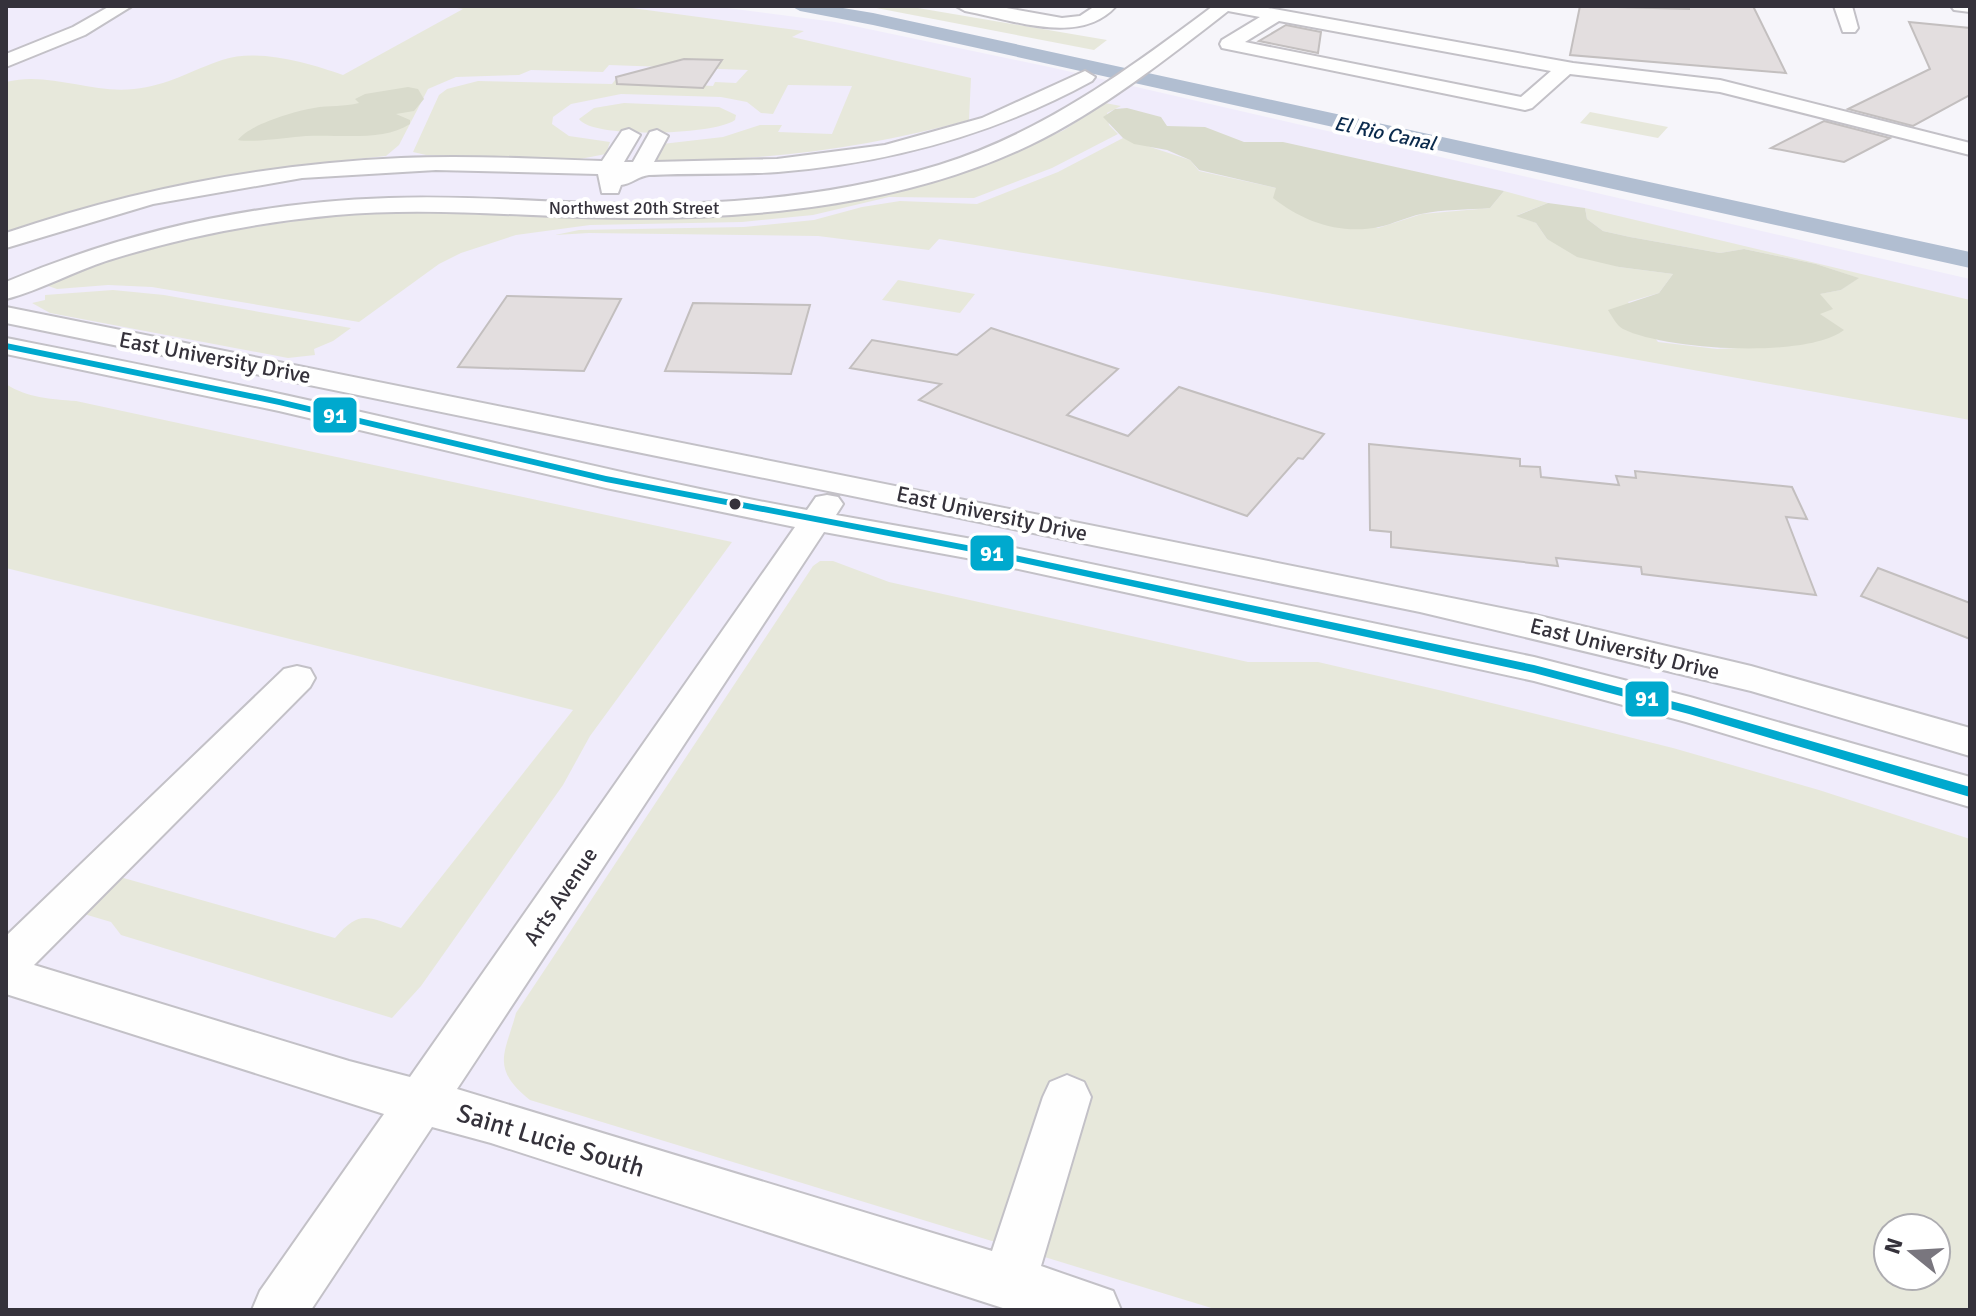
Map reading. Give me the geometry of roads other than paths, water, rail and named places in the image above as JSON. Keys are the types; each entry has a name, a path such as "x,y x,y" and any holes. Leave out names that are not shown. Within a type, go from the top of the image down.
{"street":[{"path":"6,61 79,31 123,6"},
{"path":"975,7 1062,23 1084,21 1107,6"},
{"path":"1226,6 1565,68 1734,89 1970,149"},
{"name":"Northwest 20th Street","path":"6,241 62,222 175,194 333,169 424,164 609,177 640,169 783,163 924,141 1017,113 1102,75 1144,65 1226,6"},
{"path":"1843,6 1849,28"},
{"path":"1960,6 1970,7"},
{"path":"1276,15 1229,44 1525,104 1565,68"},
{"path":"1138,42 1168,47"},
{"name":"Northwest 20th Street","path":"6,291 149,242 293,213 408,205 677,210 765,204 899,182 990,154 1043,131 1102,75"},
{"path":"600,210 609,177 629,135"},
{"path":"640,169 657,136"},
{"name":"East University Drive","path":"6,315 842,482 1548,628 1812,695 1970,742"},
{"name":"East University Drive","path":"6,346 237,393 506,457 815,521 972,549 1534,669 1822,747 1970,792"},
{"name":"Arts Avenue","path":"279,1310 842,482"},
{"path":"6,964 297,678"},
{"name":"Saint Lucie South","path":"6,975 349,1083 491,1120 1094,1310"},
{"path":"1009,1283 1067,1097"}],"waterway":[{"name":"El Rio Canal","path":"800,6 873,19 1970,260"}]}
